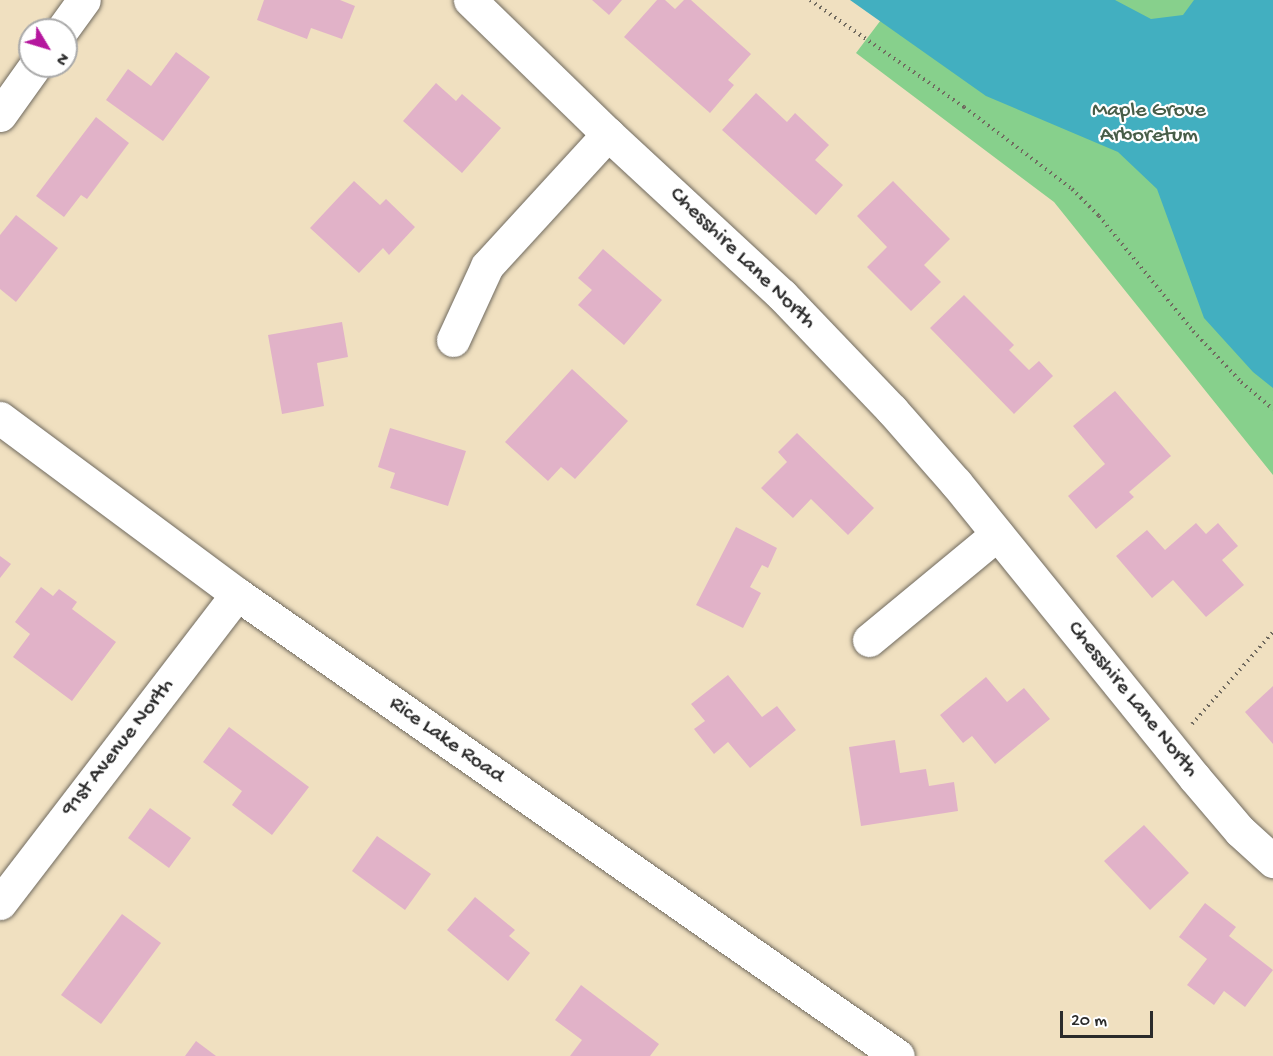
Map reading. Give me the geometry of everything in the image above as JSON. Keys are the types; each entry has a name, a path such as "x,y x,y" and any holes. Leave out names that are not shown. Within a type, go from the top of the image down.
{"street":[{"path":"71,18 84,0"},
{"name":"Chesshire Lane North","path":"470,0 608,134 746,261 826,339 942,467 1240,831 1273,861"},
{"path":"0,115 26,78"},
{"path":"453,340 487,266 608,134"},
{"name":"Rice Lake Road","path":"0,418 237,594 898,1056"},
{"path":"869,640 997,534"},
{"name":"91st Avenue North","path":"0,903 237,594"}],"path":[{"path":"810,0 1010,140 1072,189 1099,216 1193,331 1241,382 1273,409"},
{"path":"1169,745 1186,731 1273,632"}],"green space":[{"name":"Maple Grove Arboretum","path":"896,0 1273,0 1273,475 1054,202 856,53"}],"water":[{"name":"Maple Grove Arboretum","path":"850,0 1115,0 1151,19 1183,15 1194,0 1273,0 1273,388 1253,372 1204,318 1157,189 1118,152 986,96"}],"building":[{"path":"264,0 340,0 355,6 342,39 311,28 307,39 257,20"},
{"path":"592,0 622,0 609,15"},
{"path":"657,0 665,0 675,9 684,0 691,0 751,54 728,80 734,85 710,113 624,37"},
{"path":"176,52 210,77 163,141 106,100 128,69 151,86"},
{"path":"436,83 456,101 462,94 501,128 462,173 403,121"},
{"path":"756,93 787,122 795,113 829,145 815,160 843,185 816,215 722,130"},
{"path":"96,117 129,143 87,199 81,195 64,217 36,196"},
{"path":"354,181 380,205 386,199 415,227 389,255 383,248 359,273 310,228"},
{"path":"893,181 950,239 924,265 941,282 911,311 867,267 887,247 857,216"},
{"path":"16,215 58,248 16,302 0,289 0,235"},
{"path":"603,249 662,300 624,345 578,305 592,290 578,278"},
{"path":"964,295 1014,345 1009,350 1029,370 1039,361 1053,376 1014,414 930,328"},
{"path":"342,322 348,357 317,363 324,406 282,414 268,335"},
{"path":"572,369 628,421 575,479 561,467 548,481 505,442"},
{"path":"1115,391 1171,456 1129,492 1134,497 1096,529 1068,496 1105,464 1073,426"},
{"path":"390,428 466,451 448,506 390,488 395,473 378,467"},
{"path":"797,433 874,508 848,535 811,499 793,518 761,488 787,462 778,452"},
{"path":"1196,523 1206,534 1218,523 1238,546 1222,560 1244,585 1206,617 1173,580 1152,598 1116,556 1147,530 1165,550"},
{"path":"736,527 777,548 768,568 762,565 750,587 761,593 743,628 696,605"},
{"path":"0,556 11,564 0,578"},
{"path":"41,587 53,596 59,589 77,602 72,609 116,642 72,701 13,657 30,634 15,622"},
{"path":"728,675 762,717 777,706 796,730 750,768 728,742 714,754 694,729 705,721 691,704"},
{"path":"986,677 1007,702 1024,688 1050,719 995,764 972,736 963,743 940,715"},
{"path":"1273,686 1273,744 1245,712"},
{"path":"229,727 309,787 272,835 232,805 242,791 203,762"},
{"path":"895,740 900,773 926,769 929,786 954,782 958,811 861,826 849,747"},
{"path":"150,808 191,838 169,868 128,838"},
{"path":"1144,825 1189,873 1150,910 1104,861"},
{"path":"377,836 431,874 405,910 352,871"},
{"path":"475,897 515,930 509,936 530,953 508,981 447,930"},
{"path":"1205,903 1236,927 1229,936 1273,970 1245,1007 1224,991 1214,1005 1187,985 1207,959 1179,937"},
{"path":"122,914 161,943 101,1024 61,995"},
{"path":"581,985 659,1044 650,1056 570,1056 582,1040 555,1020"},
{"path":"196,1041 216,1056 185,1056"}]}
